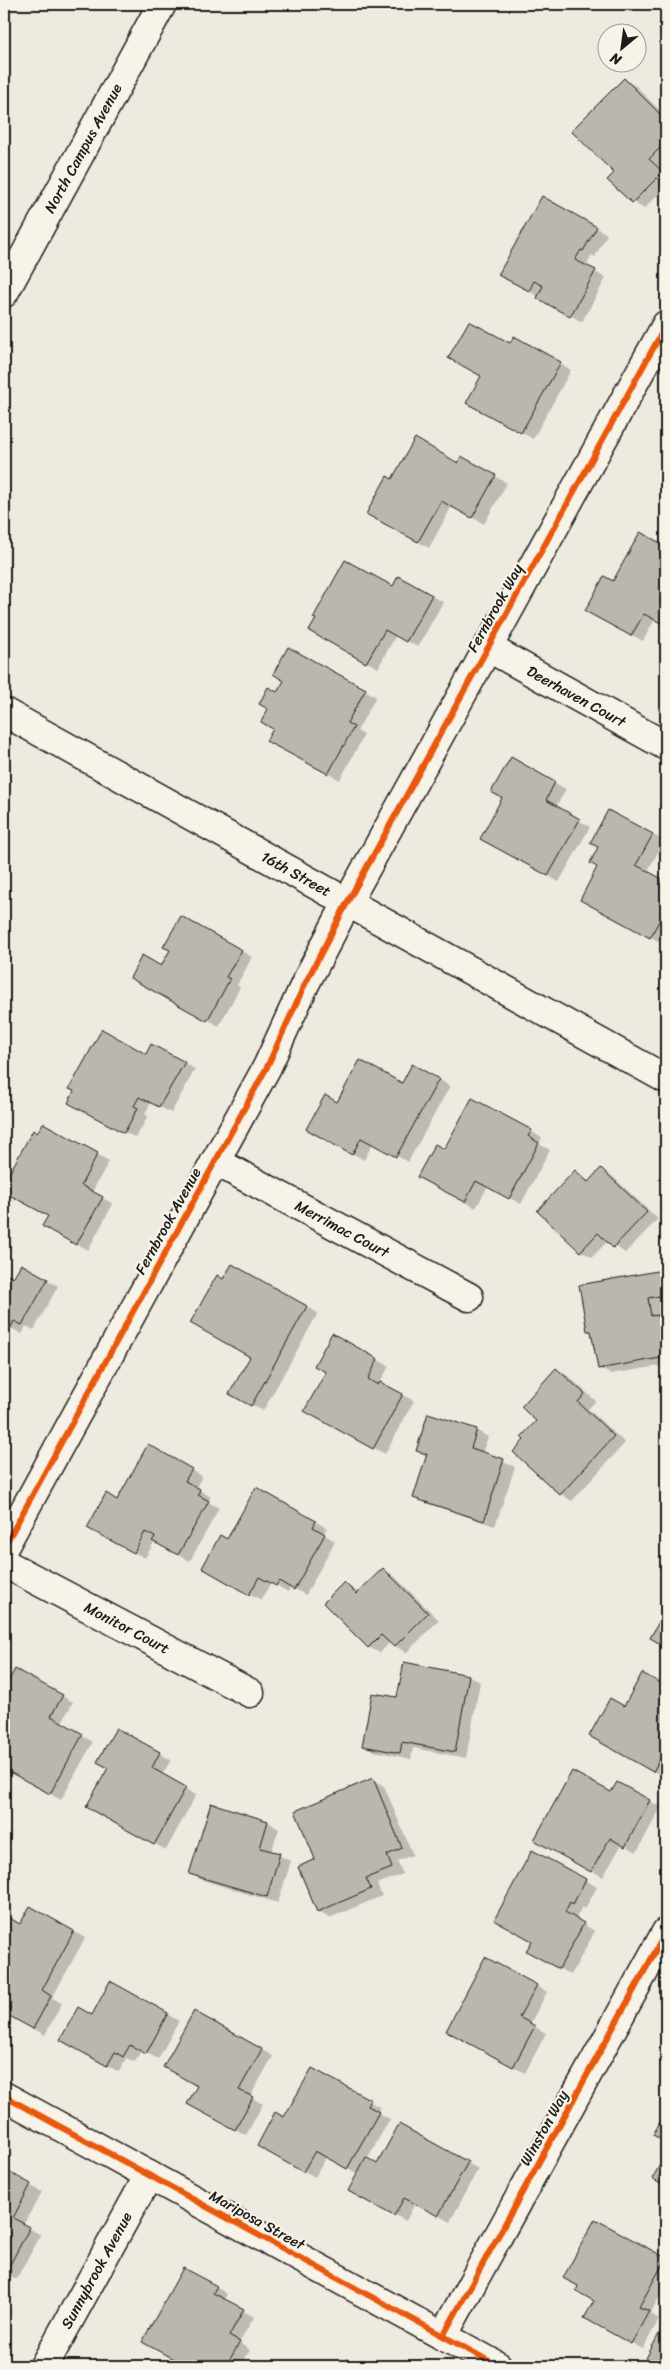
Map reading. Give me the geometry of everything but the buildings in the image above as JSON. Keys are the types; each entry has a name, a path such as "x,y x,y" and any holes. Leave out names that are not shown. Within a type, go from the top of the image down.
{"street":[{"name":"North Campus Avenue","path":"4,292 162,4"},
{"name":"Fernbrook Way","path":"347,903 666,325"},
{"name":"Deerhaven Court","path":"487,647 666,746"},
{"name":"16th Street","path":"4,712 666,1079"},
{"name":"Fernbrook Avenue","path":"4,1547 267,1067 306,982 347,903"},
{"name":"Merrimac Court","path":"215,1161 469,1297"},
{"name":"Monitor Court","path":"4,1563 250,1693"},
{"name":"Winston Way","path":"443,2336 666,1932"},
{"name":"Mariposa Street","path":"4,2096 498,2366"},
{"name":"Sunnybrook Avenue","path":"44,2366 149,2175"}],"cycle path":[{"path":"4,1547 267,1067 306,982 347,903 666,325"},
{"path":"443,2336 666,1932"},
{"path":"4,2096 498,2366"}]}
